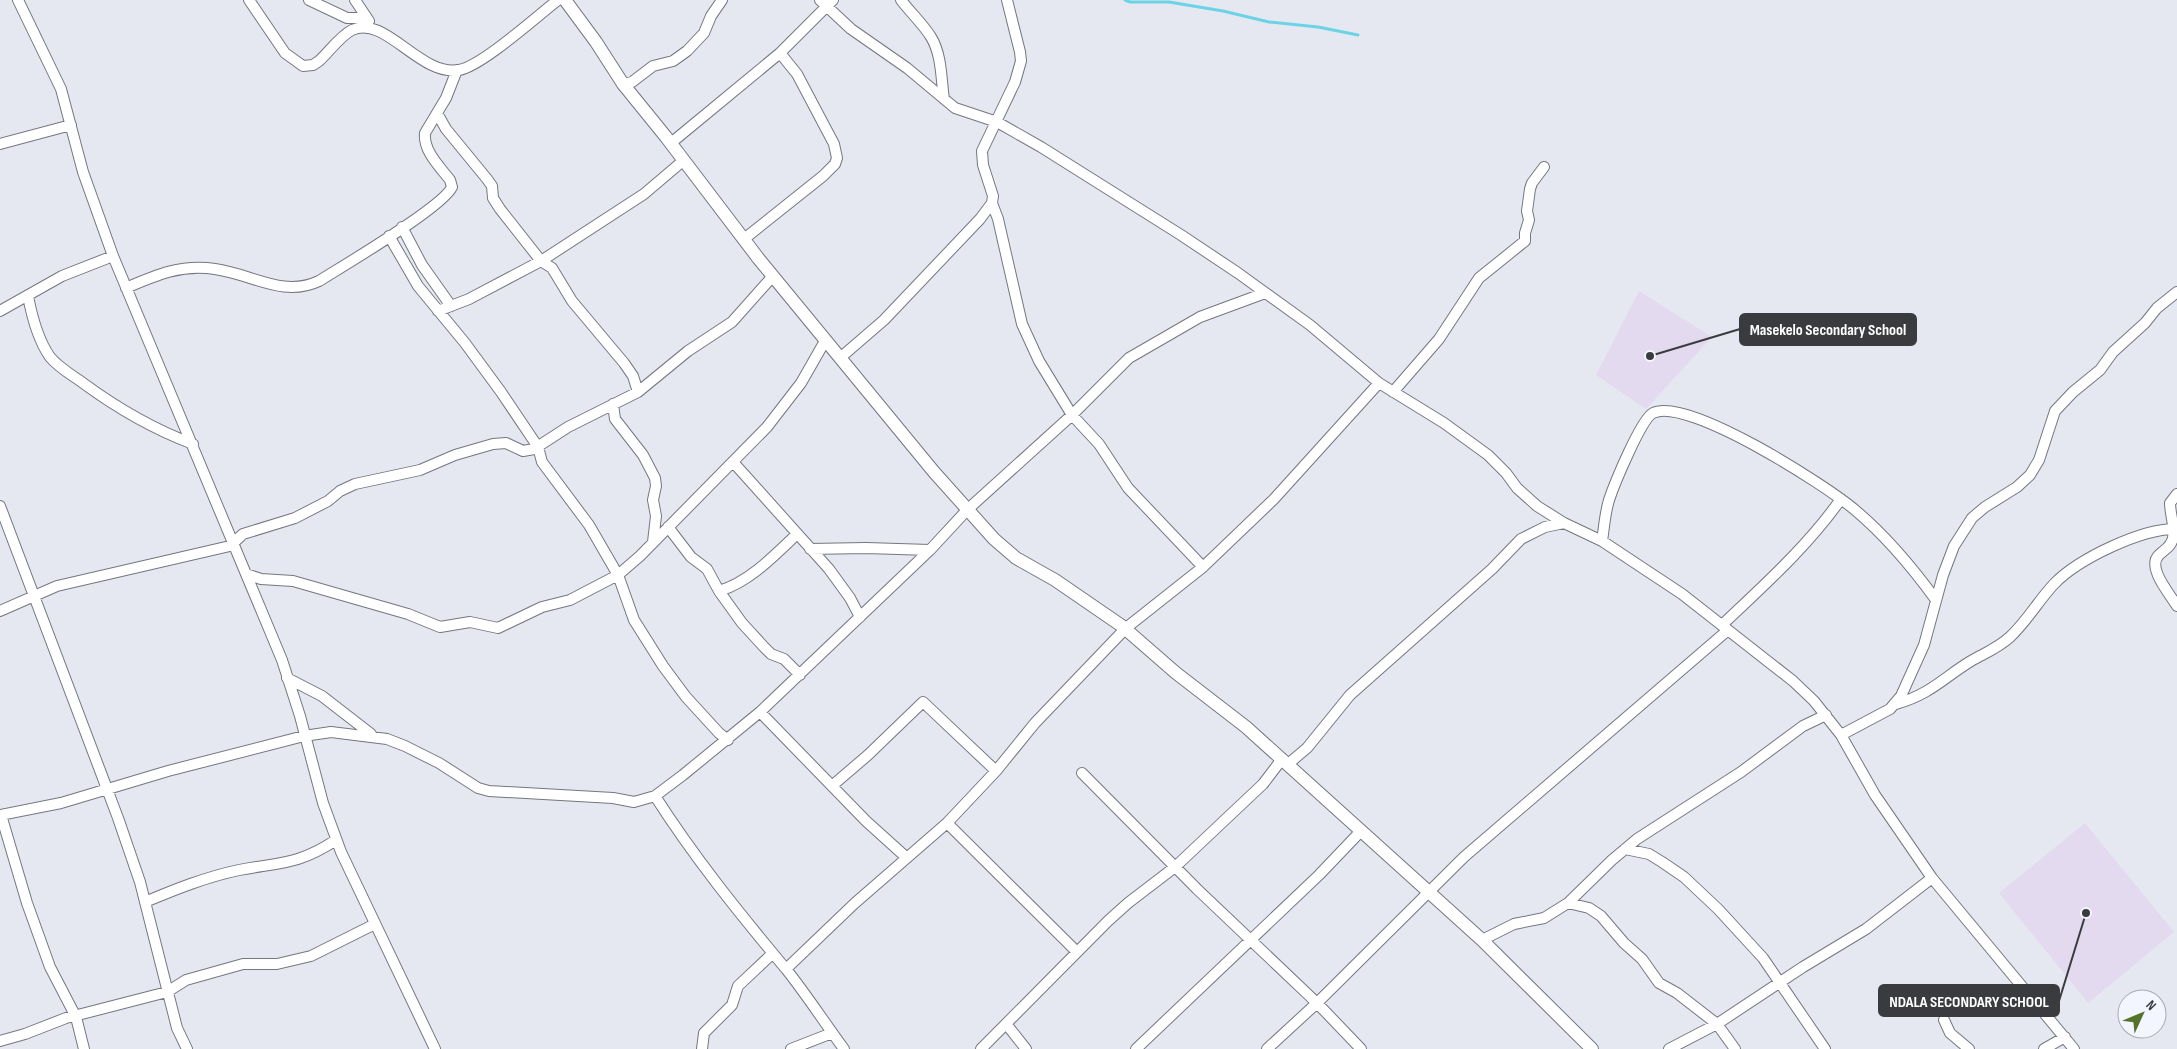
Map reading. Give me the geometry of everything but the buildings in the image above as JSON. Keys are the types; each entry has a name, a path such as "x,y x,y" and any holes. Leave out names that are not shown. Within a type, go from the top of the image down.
{"street":[{"path":"18,0 61,89 83,172 113,256 282,660 300,716 322,804 336,840 435,1049"},
{"path":"248,0 285,53 303,66 314,65 353,30 367,28 381,31"},
{"path":"309,0 347,18 366,18"},
{"path":"355,0 366,18 412,55 429,64 457,70 469,67 489,54 558,0"},
{"path":"564,0 596,42 623,84 671,143 773,276 967,510 1016,558 1055,580 1126,628 1176,673 1218,704 1482,940 1592,1049"},
{"path":"623,84 632,82 654,66 673,60 686,51 704,33 711,16 722,0"},
{"path":"901,0 930,36 934,44 944,99"},
{"path":"840,358 884,320 980,219 992,203 993,196 981,158 985,144 1015,82 1021,61 1007,0"},
{"path":"671,143 780,53 827,2 851,29 907,68 960,111 997,122 1182,235 1265,293 1310,325 1379,383 1471,442 1498,464 1526,498 1564,523 1602,541 1682,594 1793,682 1826,715 1841,735 1875,796 1932,878 2074,1049"},
{"path":"744,239 823,176 835,164 837,158 834,144 797,74 780,53"},
{"path":"126,288 171,270 214,269 287,288 302,288 319,281 389,236 442,199 452,187 450,180 434,160 425,142 425,133 446,98 457,70"},
{"path":"437,113 441,122 492,186 493,198 500,209 541,261 552,268 572,301 624,363 633,376 638,392"},
{"path":"0,144 71,125"},
{"path":"438,311 490,289 541,261 644,194 684,160"},
{"path":"1394,392 1438,339 1479,278 1525,241 1529,220 1527,211 1530,189 1532,182 1544,167"},
{"path":"992,203 998,218 1010,264 1013,290 1026,337 1038,361 1072,415 1099,444 1128,488 1203,567"},
{"path":"402,227 422,265 451,306"},
{"path":"389,236 418,286 478,360 538,447 542,462 580,510 618,575 634,620 663,666 686,697 719,733 728,740"},
{"path":"0,311 62,276 113,256"},
{"path":"0,611 57,586 224,548 234,543 243,534 295,518 328,501 340,491 369,480 420,470 455,455 493,444 506,443 523,451 530,451 568,427 638,392 688,351 732,322 773,276"},
{"path":"1896,704 1922,651 1954,546 1962,531 1977,513 2017,487 2030,475 2039,460 2055,411 2073,392 2100,370 2113,352 2145,323 2157,308 2177,292"},
{"path":"84,1049 76,1017 50,967 27,902 0,815 61,803 304,736 331,732 376,737 405,746 447,768 478,788 489,791 613,798 634,802 654,796 728,740 760,712 930,550 967,510 1072,415 1118,368 1139,351 1200,317 1265,293"},
{"path":"28,296 32,315 44,347 56,364 126,413 168,435 193,444"},
{"path":"246,574 261,580 292,581 408,614 440,627 470,622 498,628 542,607 570,600 618,575 733,462 767,427 802,383 825,341"},
{"path":"786,969 855,903 947,823 996,771 1035,723 1126,628 1203,567 1289,484 1379,383"},
{"path":"613,404 615,419 644,455 655,478 653,500 656,516 653,542"},
{"path":"1602,541 1608,501 1647,418 1659,411 1674,413 1724,429 1803,474 1841,499 1881,534 1936,600"},
{"path":"733,462 843,588 860,617"},
{"path":"2177,494 2171,500 2170,505 2175,529 2171,544 2159,555 2154,563 2155,571 2177,606"},
{"path":"1267,1049 1317,1003 1464,857 1725,628 1817,531 1841,499"},
{"path":"0,506 118,818 145,902 177,1028 187,1049"},
{"path":"981,1049 1128,903 1175,866 1285,762 1307,748 1350,695 1492,569 1521,539 1545,527 1564,523"},
{"path":"668,527 691,557 707,569 719,591 742,623 771,654 784,659 800,675"},
{"path":"1841,735 1879,717 1896,704 1928,692 1970,662 1999,646 2022,625 2055,583 2076,566 2107,550 2146,534 2175,529"},
{"path":"719,591 729,588 770,560 796,535"},
{"path":"810,549 930,550"},
{"path":"287,678 322,696 356,724 376,737"},
{"path":"833,785 924,702 996,771"},
{"path":"760,712 866,820 907,858"},
{"path":"1482,940 1514,924 1544,918 1568,904 1625,849 1646,833 1670,820 1741,772 1804,726 1826,715"},
{"path":"1082,773 1317,1003 1361,1049"},
{"path":"654,796 679,834 734,908 786,969 844,1049"},
{"path":"947,823 1077,952"},
{"path":"1136,1049 1319,875 1361,831"},
{"path":"145,902 214,876 300,860 336,840"},
{"path":"1625,849 1649,854 1684,877 1739,929 1763,958 1825,1049"},
{"path":"1669,1049 1717,1024 1866,929 1932,878"},
{"path":"1568,904 1589,908 1602,916 1624,943 1642,959 1659,983 1717,1024 1735,1049"},
{"path":"0,1041 76,1017 167,992 186,980 243,964 277,964 311,956 326,951 375,924"},
{"path":"702,1049 704,1033 732,1006 738,986 772,954"},
{"path":"1944,1020 1950,1033 1969,1049"},
{"path":"2047,1047 2054,1024"},
{"path":"1007,1025 1026,1049"},
{"path":"791,1049 832,1033"},
{"path":"2047,1047 2065,1037"}],"shaded area":[{"path":"1639,291 1712,337 1646,409 1596,375"},
{"path":"2085,823 2174,932 2088,1003 1999,893"}],"waterway":[{"path":"1125,0 1130,2 1169,2 1223,11 1269,22 1318,27 1358,35"}],"place":[{"name":"Masekelo Secondary School","path":"1650,356"},
{"name":"NDALA SECONDARY SCHOOL","path":"2086,913"}]}
